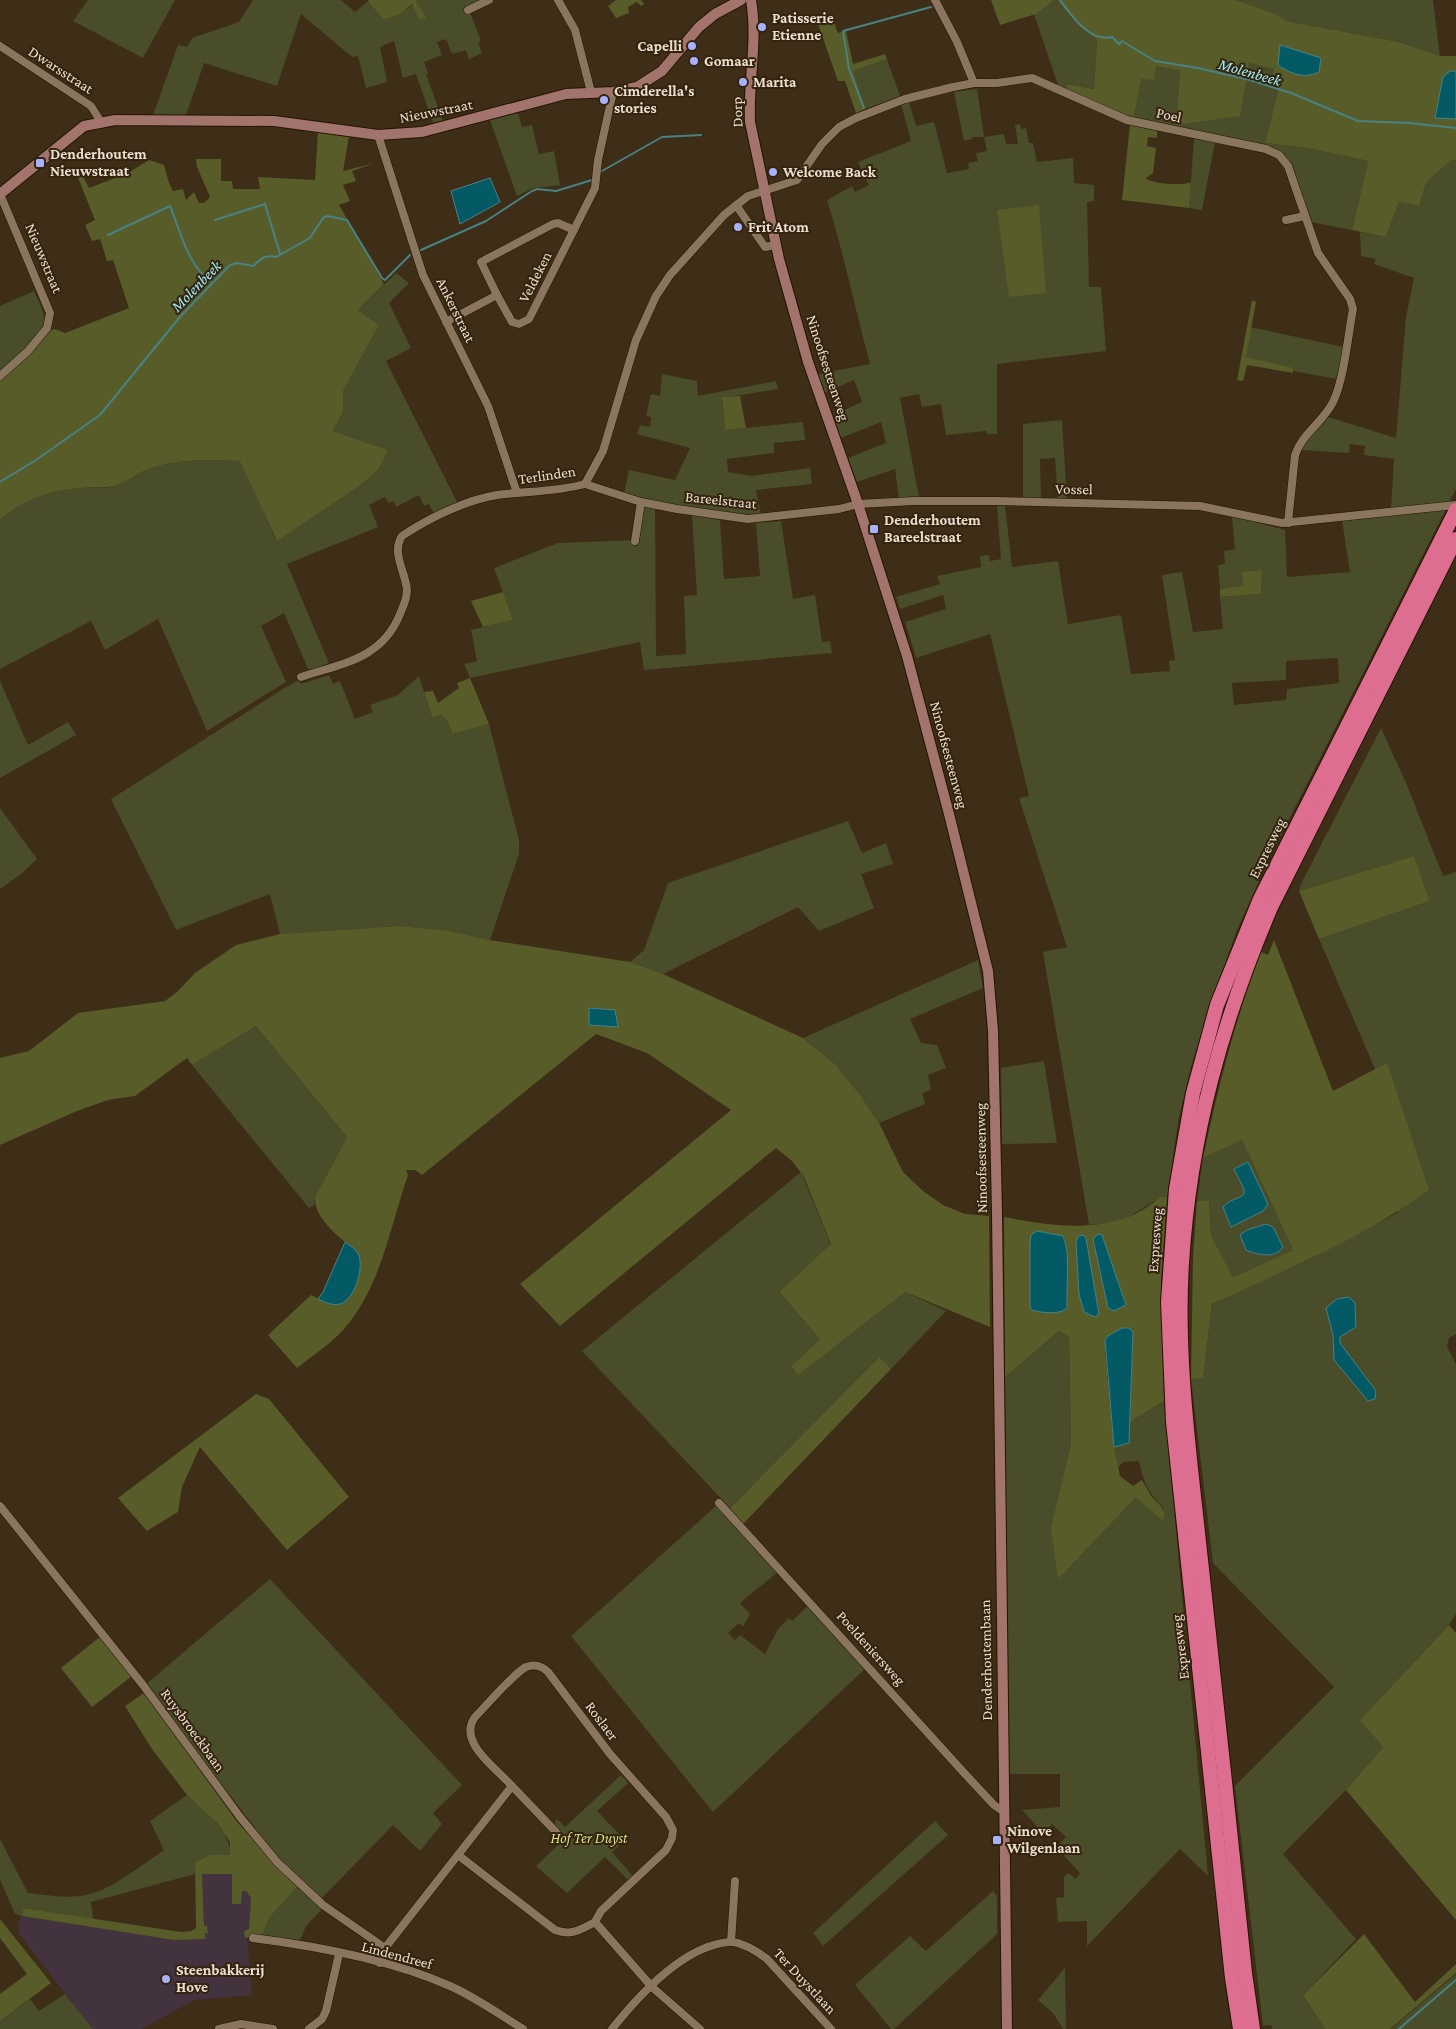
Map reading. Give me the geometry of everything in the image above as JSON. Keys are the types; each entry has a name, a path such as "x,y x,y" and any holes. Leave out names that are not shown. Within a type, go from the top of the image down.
{"highway":[{"name":"Expresweg","path":"1253,2029 1245,1973 1187,1421 1184,1382 1182,1280 1187,1217 1201,1123 1230,1009 1256,925 1335,748 1456,510"},
{"name":"Expresweg","path":"1240,2029 1232,1978 1173,1422 1168,1302 1176,1189 1193,1093 1217,1005 1256,925 1456,539"}],"street":[{"path":"468,10 489,0"},
{"path":"558,0 575,30 591,92"},
{"name":"Nieuwstraat","path":"101,122 274,121 378,134 422,132 566,94 613,92 637,87 662,71 699,27 715,14 741,0"},
{"name":"Dorp","path":"751,0 755,46 749,104 750,122 764,192"},
{"path":"935,0 957,42 974,83"},
{"name":"Dwarsstraat","path":"0,46 91,106 101,122"},
{"name":"Poel","path":"764,192 797,180 822,144 839,128 856,118 905,99 974,83 1036,79 1127,120 1266,149 1279,155 1288,166 1305,216"},
{"name":"Veldeken","path":"574,230 558,223 553,224 481,262 512,322 519,324 529,319 574,230 595,188 598,160 613,92"},
{"path":"0,194 84,126 101,122"},
{"name":"Ankerstraat","path":"378,134 423,275 488,406 517,493"},
{"name":"Terlinden","path":"301,677 362,656 385,641 395,627 407,589 398,552 402,536 435,518 478,500 585,484 603,451 630,355 656,296 670,275 695,245 736,205 748,196 764,192"},
{"name":"Ninoofsesteenweg","path":"764,192 776,245 808,362 858,504 907,656 952,823 988,971 993,1031 998,1290"},
{"name":"Nieuwstraat","path":"0,194 50,313 47,328 28,351 0,376"},
{"path":"736,205 765,246 776,245"},
{"path":"1286,220 1305,216 1318,253 1350,299 1353,308 1336,396 1327,411 1298,445 1295,455 1288,523"},
{"name":"Veldeken","path":"446,322 497,295"},
{"name":"Bareelstraat","path":"585,484 641,502 677,510 748,519 839,509 858,504"},
{"name":"Vossel","path":"858,504 959,501 1200,506 1274,523 1456,505"},
{"path":"635,540 641,502"},
{"name":"Denderhoutembaan","path":"998,1290 1007,2029"},
{"name":"Poeldeniersweg","path":"719,1503 966,1775 994,1805 1003,1811"},
{"name":"Ruysbroeckbaan","path":"0,1506 143,1685 240,1817 277,1862 323,1905 385,1948"},
{"name":"Roslaer","path":"458,1855 555,1930 566,1934 577,1932 595,1922 601,1911 666,1850 672,1838 673,1830 666,1817 610,1754 548,1672 534,1666 523,1669 474,1717 469,1725 472,1742 556,1832"},
{"path":"380,1963 385,1948 512,1786"},
{"path":"612,2029 652,1986 679,1963 696,1951 731,1942 735,1881"},
{"path":"595,1922 652,1986 700,2029"},
{"name":"Lindendreef","path":"253,1938 304,1945 418,1972 452,1987 523,2029"},
{"name":"Ter Duystlaan","path":"731,1942 757,1952 767,1959 831,2029"},
{"path":"309,2029 322,2019 326,2011 339,1954"},
{"path":"219,2029 241,2024 273,2029"}],"shaded area":[{"path":"202,1874 232,1874 241,1891 246,1891 251,1898 249,1929 245,1937 247,1938 252,1995 195,2000 141,2029 93,2029 19,1934 18,1922 22,1916 174,1940 204,1926"}],"green space":[{"path":"88,0 175,0 143,58 73,21"},
{"path":"253,0 341,0 355,12 368,1 383,20 399,15 413,4 425,17 416,0 480,0 481,2 468,7 481,41 478,43 482,53 469,59 466,50 452,54 446,39 437,42 442,55 424,62 428,73 426,74 443,121 433,123 416,74 403,78 394,41 380,47 387,82 366,88 358,56 352,57 301,14 277,86 204,63 186,115 153,115 178,45 187,47 192,38 239,22"},
{"path":"369,0 416,0 426,18 420,20 412,4 399,15 383,20"},
{"path":"616,0 641,0 644,4 641,6 637,2 628,7 629,13 616,18 608,6"},
{"path":"991,0 1054,0 1036,14 1000,25"},
{"path":"1054,0 1057,0 1078,25 1097,40 1094,89 1068,84 1067,89 1058,85 1034,14"},
{"path":"1057,0 1236,0 1276,14 1287,21 1399,42 1440,56 1456,56 1456,160 1451,160 1426,183 1419,206 1399,202 1386,237 1352,230 1368,161 1308,148 1265,143 1280,83 1272,79 1274,69 1249,63 1240,116 1176,125 1180,71 1156,66 1154,80 1141,79 1134,117 1120,114 1067,89 1067,84 1094,89 1097,40 1078,25"},
{"path":"1236,0 1433,0 1440,56 1399,42 1287,21 1276,14"},
{"path":"833,20 838,33 846,31 853,64 885,54 887,59 853,71 865,109 856,113 845,81 838,81 818,24"},
{"path":"887,59 900,96 865,109 852,71"},
{"path":"1249,63 1274,69 1280,83 1265,143 1308,148 1368,161 1352,230 1310,222 1294,171 1281,153 1134,117 1141,78 1156,66 1180,71 1176,125"},
{"path":"977,89 984,137 972,137 972,139 964,141 954,92"},
{"path":"909,102 916,126 934,122 947,173 969,169 968,163 978,161 976,153 987,151 984,137 1004,134 1006,144 1018,144 1015,125 1020,124 1021,129 1026,128 1029,143 1033,143 1037,162 1073,158 1074,183 1094,185 1094,201 1087,202 1089,287 1101,287 1106,351 997,364 997,434 987,434 986,431 946,435 941,404 922,407 919,394 900,398 919,497 899,498 895,469 857,482 848,458 886,443 881,422 841,438 833,415 862,402 854,380 824,393 818,374 870,364 827,200 852,186 855,192 869,185 858,162 911,141 901,104"},
{"path":"518,113 522,127 532,125 539,154 554,151 560,185 533,188 517,196 490,120"},
{"path":"1130,125 1157,131 1157,138 1148,137 1147,146 1156,148 1153,173 1146,178 1154,182 1167,184 1191,182 1189,208 1122,200"},
{"path":"318,131 349,136 343,171 375,163 352,171 356,181 343,185 350,201 339,205 384,284 358,310 379,325 343,391 343,412 333,431 388,450 379,469 362,484 277,541 240,461 216,460 169,463 142,472 115,486 69,489 38,497 19,506 0,519 0,378 10,372 48,331 55,329 65,333 129,308 113,260 107,261 100,239 92,241 85,225 95,220 75,170 78,167 89,188 128,173 149,160 164,165 173,191 183,189 186,200 194,192 199,203 204,203 210,197 197,167 196,159 221,159 221,181 232,181 233,189 260,189 258,177 315,180"},
{"path":"1194,138 1215,142 1202,210 1189,208"},
{"path":"1451,160 1456,160 1456,489 1449,502 1391,508 1394,459 1364,455 1365,446 1350,444 1349,453 1302,450 1310,436 1328,417 1396,438 1406,317 1414,278 1374,264 1376,259 1361,256 1360,232 1386,237 1399,202 1419,206 1426,183"},
{"path":"1039,205 1046,293 1009,297 997,210"},
{"path":"396,273 409,283 389,303 411,348 386,361 458,504 434,514 429,504 424,506 419,495 396,507 394,501 389,503 385,497 369,505 378,527 287,564 329,663 309,671 284,613 261,626 286,682 207,731 158,619 105,650 91,621 0,669 0,519 28,501 69,489 115,486 146,470 169,463 217,460 241,461 276,540 362,484 379,469 388,450 333,431 343,412 343,391 379,325 358,310"},
{"path":"34,291 43,313 43,326 29,346 7,369 0,373 0,306"},
{"path":"1252,300 1256,302 1246,357 1293,368 1293,373 1247,365 1243,381 1237,380"},
{"path":"1250,327 1343,347 1337,379 1293,371 1293,369 1246,358"},
{"path":"662,374 697,381 698,396 776,381 778,389 722,398 725,430 803,422 805,440 774,443 774,453 727,459 728,472 752,476 810,468 812,484 756,490 761,515 692,509 624,494 629,470 675,480 690,448 637,434 640,425 650,427 651,417 646,416 651,394 660,396"},
{"path":"740,396 746,428 725,430 722,397"},
{"path":"1062,420 1067,499 1058,499 1055,458 1040,459 1041,498 1023,498 1023,424"},
{"path":"642,505 655,509 656,656 686,654 684,596 697,595 692,515 720,520 724,579 760,576 756,523 781,521 793,599 815,595 822,642 830,641 832,653 644,670 640,642 470,678 464,664 477,661 471,630 513,620 494,568 558,543 637,540"},
{"path":"997,506 1005,506 1012,567 1058,561 1068,624 1121,615 1131,674 1170,671 1169,661 1175,660 1162,575 1182,572 1193,632 1223,629 1220,597 1261,594 1262,570 1243,587 1220,589 1218,565 1225,564 1224,551 1235,549 1232,516 1285,530 1287,577 1350,572 1342,520 1443,509 1445,511 1268,861 1237,930 1210,1005 1191,1067 1179,1117 1167,1197 1127,1217 1105,1223 1089,1225 1043,952 1067,947 1019,798 1029,796 990,634 916,658 905,622 946,609 943,595 900,609 896,597 940,584 937,576 981,567 980,556 989,555 990,561 1001,559","holes":["1338,658 1339,683 1287,689 1286,700 1234,705 1232,683 1286,680 1286,661"]},
{"path":"1262,570 1261,594 1220,597 1220,589 1243,586 1242,572"},
{"path":"503,592 513,620 483,627 471,601"},
{"path":"329,675 333,684 340,681 355,719 373,712 370,705 398,695 419,676 432,717 441,715 448,722 452,734 489,724 519,840 519,854 490,940 445,930 398,926 280,934 270,894 176,930 111,799 283,689 299,680 301,684"},
{"path":"470,678 489,724 452,734 448,722 441,715 432,717 424,692 433,691 438,703 459,688 457,683"},
{"path":"0,681 28,745 68,722 76,735 0,778"},
{"path":"1381,728 1407,785 1443,876 1456,872 1456,1334 1449,1338 1447,1347 1456,1364 1456,1614 1449,1625 1361,1719 1383,1747 1346,1790 1283,1854 1356,1939 1303,1995 1325,2029 1272,2029 1271,2025 1263,2026 1235,1786 1334,1687 1213,1563 1191,1379 1203,1377 1212,1304 1306,1261 1397,1213 1387,1063 1375,1069 1319,939 1430,901 1414,856 1299,891"},
{"path":"0,808 37,859 20,875 0,889"},
{"path":"848,821 862,853 886,843 893,864 861,874 874,908 819,931 798,907 663,974 630,962 644,950 668,883"},
{"path":"1414,856 1430,901 1319,939 1299,891"},
{"path":"398,926 445,930 490,940 630,962 663,974 803,1038 835,1064 861,1096 879,1123 903,1172 923,1191 943,1205 965,1214 989,1216 990,1327 905,1292 798,1375 791,1366 820,1339 779,1292 831,1244 804,1177 793,1162 776,1148 560,1326 520,1284 731,1110 647,1053 596,1034 422,1175 415,1170 406,1170 408,1175 378,1271 370,1289 360,1307 338,1336 297,1368 268,1335 311,1295 327,1303 357,1252 323,1220 316,1205 315,1197 347,1137 256,1026 192,1065 187,1058 135,1096 108,1100 77,1111 0,1145 0,1058 29,1051 78,1013 165,1001 177,992 195,973 236,945 280,934"},
{"path":"1274,940 1333,1091 1387,1063 1429,1190 1351,1238 1296,1266 1212,1304 1203,1378 1191,1379 1193,1256 1197,1201 1209,1200 1211,1235 1233,1277 1293,1250 1242,1140 1203,1158 1221,1080 1243,1003 1261,952 1268,955"},
{"path":"978,960 983,988 910,1019 921,1043 937,1045 946,1068 928,1075 931,1090 922,1093 925,1104 879,1123 861,1096 835,1064 803,1038"},
{"path":"256,1026 347,1137 315,1197 314,1205 309,1208 192,1065"},
{"path":"1044,1061 1057,1143 1002,1144 1001,1068"},
{"path":"1242,1140 1293,1250 1233,1277 1211,1235 1209,1200 1197,1201 1203,1158"},
{"path":"801,1172 831,1245 779,1292 820,1339 791,1366 798,1374 905,1292 946,1311 891,1369 878,1358 730,1508 582,1351"},
{"path":"1161,1197 1167,1197 1161,1281 1164,1401 1130,1422 1133,1332 1105,1340 1105,1351 1114,1447 1120,1476 1133,1486 1142,1480 1151,1496 1163,1510 1163,1521 1136,1497 1058,1579 1051,1528 1071,1444 1069,1337 1059,1331 1005,1377 1004,1217 1066,1226 1082,1226 1113,1222 1132,1215"},
{"path":"1059,1331 1069,1337 1071,1444 1058,1501 1137,1496 1163,1520 1163,1507 1153,1497 1147,1486 1139,1461 1123,1462 1118,1468 1114,1447 1129,1443 1130,1422 1164,1401 1208,1876 1180,1849 1087,1946 1087,1921 1058,1922 1056,1898 1064,1897 1064,1877 1068,1873 1076,1879 1080,1873 1056,1847 1066,1837 1052,1824 1043,1833 1022,1810 1060,1807 1060,1774 1008,1774 1005,1377"},
{"path":"879,1357 891,1369 743,1524 730,1508"},
{"path":"256,1394 269,1399 349,1497 287,1550 200,1447 182,1487 178,1512 147,1531 118,1498"},
{"path":"717,1505 779,1571 740,1603 750,1614 743,1627 739,1623 728,1633 735,1640 740,1635 765,1654 778,1629 789,1618 792,1621 809,1605 867,1667 713,1812 571,1636"},
{"path":"270,1579 462,1785 433,1813 442,1824 420,1851 393,1825 321,1899 275,1854 145,1685"},
{"path":"1449,1625 1456,1633 1456,1920 1346,1790 1383,1747 1360,1720"},
{"path":"100,1637 132,1676 92,1707 61,1668"},
{"path":"144,1693 238,1823 297,1887 270,1917 261,1937 245,1938 244,1931 249,1929 251,1898 246,1891 242,1891 241,1904 232,1904 232,1874 202,1874 204,1926 207,1926 208,1933 205,1933 205,1939 174,1940 22,1916 23,1908 181,1932 191,1931 196,1928 195,1862 210,1855 230,1855 230,1842 218,1824 187,1795 152,1749 125,1706"},
{"name":"Hof Ter Duyst","path":"621,1775 628,1783 597,1811 625,1840 612,1852 633,1876 628,1880 605,1857 567,1893 536,1866 559,1844 552,1836 557,1831 555,1822 557,1819 565,1827"},
{"path":"187,1795 221,1829 226,1837 231,1855 210,1855 195,1862 195,1874 91,1902 93,1919 23,1908 22,1916 15,1914 0,1880 0,1839 28,1893 64,1897 86,1895 116,1883 164,1850 150,1821"},
{"path":"935,1821 948,1835 823,1946 813,1933"},
{"path":"297,1887 322,1909 306,1926 300,1940 261,1937 270,1917"},
{"path":"993,1891 997,1896 997,1934 894,2029 891,2029 855,1985 910,1936 926,1951"},
{"path":"0,1919 51,1983 0,2021 0,1994 27,1974 0,1938"},
{"path":"1364,1934 1415,2002 1456,1964 1456,1973 1390,2029 1325,2029 1303,1995"},
{"path":"1065,1968 1066,2029 1063,2029 1053,2013 1038,2000"},
{"path":"1456,1974 1456,2029 1391,2029"},
{"path":"65,1994 93,2029 0,2029 0,2021 30,1999 39,2011"}],"water":[{"path":"1280,45 1321,58 1319,72 1298,75 1278,65"},
{"path":"1450,71 1456,71 1456,119 1435,118 1443,77"},
{"path":"490,178 500,202 460,224 451,191"},
{"path":"589,1008 615,1010 618,1027 589,1025"},
{"path":"1248,1162 1268,1204 1263,1211 1231,1227 1223,1207 1228,1202 1244,1194 1244,1189 1234,1169"},
{"path":"1266,1224 1273,1227 1283,1247 1280,1251 1266,1255 1246,1250 1240,1235 1247,1230"},
{"path":"1037,1231 1063,1236 1065,1243 1068,1261 1067,1308 1060,1312 1041,1312 1032,1310 1030,1307 1030,1244 1031,1235"},
{"path":"1098,1234 1102,1235 1126,1305 1114,1311 1108,1308 1093,1239"},
{"path":"1083,1235 1086,1238 1099,1314 1095,1317 1084,1312 1079,1294 1076,1243 1078,1236"},
{"path":"345,1242 357,1252 360,1273 350,1296 340,1304 331,1304 318,1299 323,1292"},
{"path":"1349,1297 1355,1303 1356,1327 1340,1337 1340,1343 1376,1391 1375,1399 1368,1401 1334,1360 1333,1335 1326,1308 1337,1299"},
{"path":"1122,1328 1129,1328 1133,1332 1129,1443 1114,1447 1105,1340 1108,1336"}],"waterway":[{"name":"Molenbeek","path":"1060,0 1075,20 1089,32 1104,38 1112,37 1119,44 1122,41 1155,61 1198,68 1250,80 1291,93 1358,121 1409,123 1456,128"},
{"name":"Molenbeek","path":"864,108 849,69 843,31 931,7"},
{"name":"Molenbeek","path":"602,171 662,137 701,135"},
{"name":"Molenbeek","path":"421,250 486,221 532,191 537,189 556,191 592,180"},
{"path":"215,220 265,204 280,254"},
{"path":"108,235 170,206 181,237 196,267 211,281"},
{"name":"Molenbeek","path":"0,482 36,460 100,415 179,318 230,265 237,263 253,266 266,257 276,257 310,238 323,218 327,216 347,220 385,280 410,255"},
{"path":"1399,2029 1456,1980"}],"place":[{"name":"Patisserie Etienne","path":"762,27"},
{"name":"Capelli","path":"692,46"},
{"name":"Gomaar","path":"694,61"},
{"name":"Marita","path":"743,82"},
{"name":"Cimderella's stories","path":"604,100"},
{"name":"Denderhoutem Nieuwstraat","path":"40,163"},
{"name":"Welcome Back","path":"773,172"},
{"name":"Frit Atom","path":"738,227"},
{"name":"Denderhoutem Bareelstraat","path":"874,529"},
{"name":"Ninove Wilgenlaan","path":"997,1840"},
{"name":"Steenbakkerij Hove","path":"166,1979"}]}
